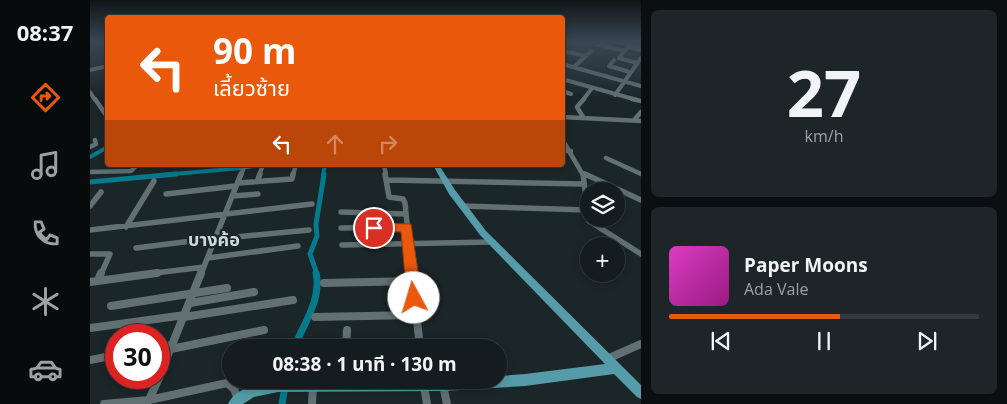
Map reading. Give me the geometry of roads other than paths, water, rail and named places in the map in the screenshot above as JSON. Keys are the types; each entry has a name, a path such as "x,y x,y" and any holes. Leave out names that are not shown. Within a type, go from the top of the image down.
{"main road":[{"path":"437,167 462,206 492,242 641,393"},
{"path":"507,381 616,368"},
{"path":"236,402 267,389"}],"street":[{"path":"574,67 581,61"},
{"path":"613,61 609,66 630,72"},
{"path":"627,61 641,67"},
{"path":"615,95 639,61"},
{"path":"100,62 105,66"},
{"path":"565,65 641,86"},
{"path":"90,70 105,67"},
{"path":"565,80 641,102"},
{"path":"583,117 576,107 592,88"},
{"path":"90,92 105,114"},
{"path":"565,92 571,94"},
{"path":"635,119 641,112"},
{"path":"565,117 635,119 641,121"},
{"path":"90,147 96,144 95,140"},
{"path":"565,143 583,173 583,182"},
{"path":"565,151 571,152"},
{"path":"606,158 641,174"},
{"path":"90,172 131,171 136,167"},
{"path":"171,347 245,167"},
{"path":"257,182 261,167"},
{"path":"166,194 292,179 295,167"},
{"path":"384,167 389,197 404,200 419,339"},
{"path":"583,173 641,200"},
{"path":"387,180 580,184"},
{"path":"126,227 154,181"},
{"path":"90,206 101,192"},
{"path":"233,196 258,194"},
{"path":"90,230 312,204"},
{"path":"462,206 580,210"},
{"path":"341,212 405,214"},
{"path":"598,227 641,254"},
{"path":"342,228 407,228"},
{"path":"136,248 309,230"},
{"path":"342,245 492,242"},
{"path":"208,258 298,246"},
{"path":"90,254 110,254 98,280"},
{"path":"90,282 204,267"},
{"path":"324,283 413,282"},
{"path":"111,306 226,288"},
{"path":"190,303 254,292"},
{"path":"90,328 293,300"},
{"path":"315,317 416,315"},
{"path":"171,347 264,330"},
{"path":"346,339 347,330"},
{"path":"607,359 641,344"},
{"path":"90,360 105,357"},
{"path":"104,404 148,402 227,383 234,388 236,402"},
{"path":"148,402 154,389"},
{"path":"312,404 313,389"},
{"path":"425,389 427,404"},
{"path":"444,389 447,404"}],"waterway":[{"path":"90,157 105,149"},
{"path":"323,175 325,167"},
{"path":"162,175 242,168"},
{"path":"90,182 176,174"},
{"path":"317,274 310,254 317,236 316,224 324,174"},
{"path":"298,339 314,302 317,283 316,273"},
{"path":"282,404 284,389"}],"district":[{"name":"บางค้อ","path":"214,240"}]}
